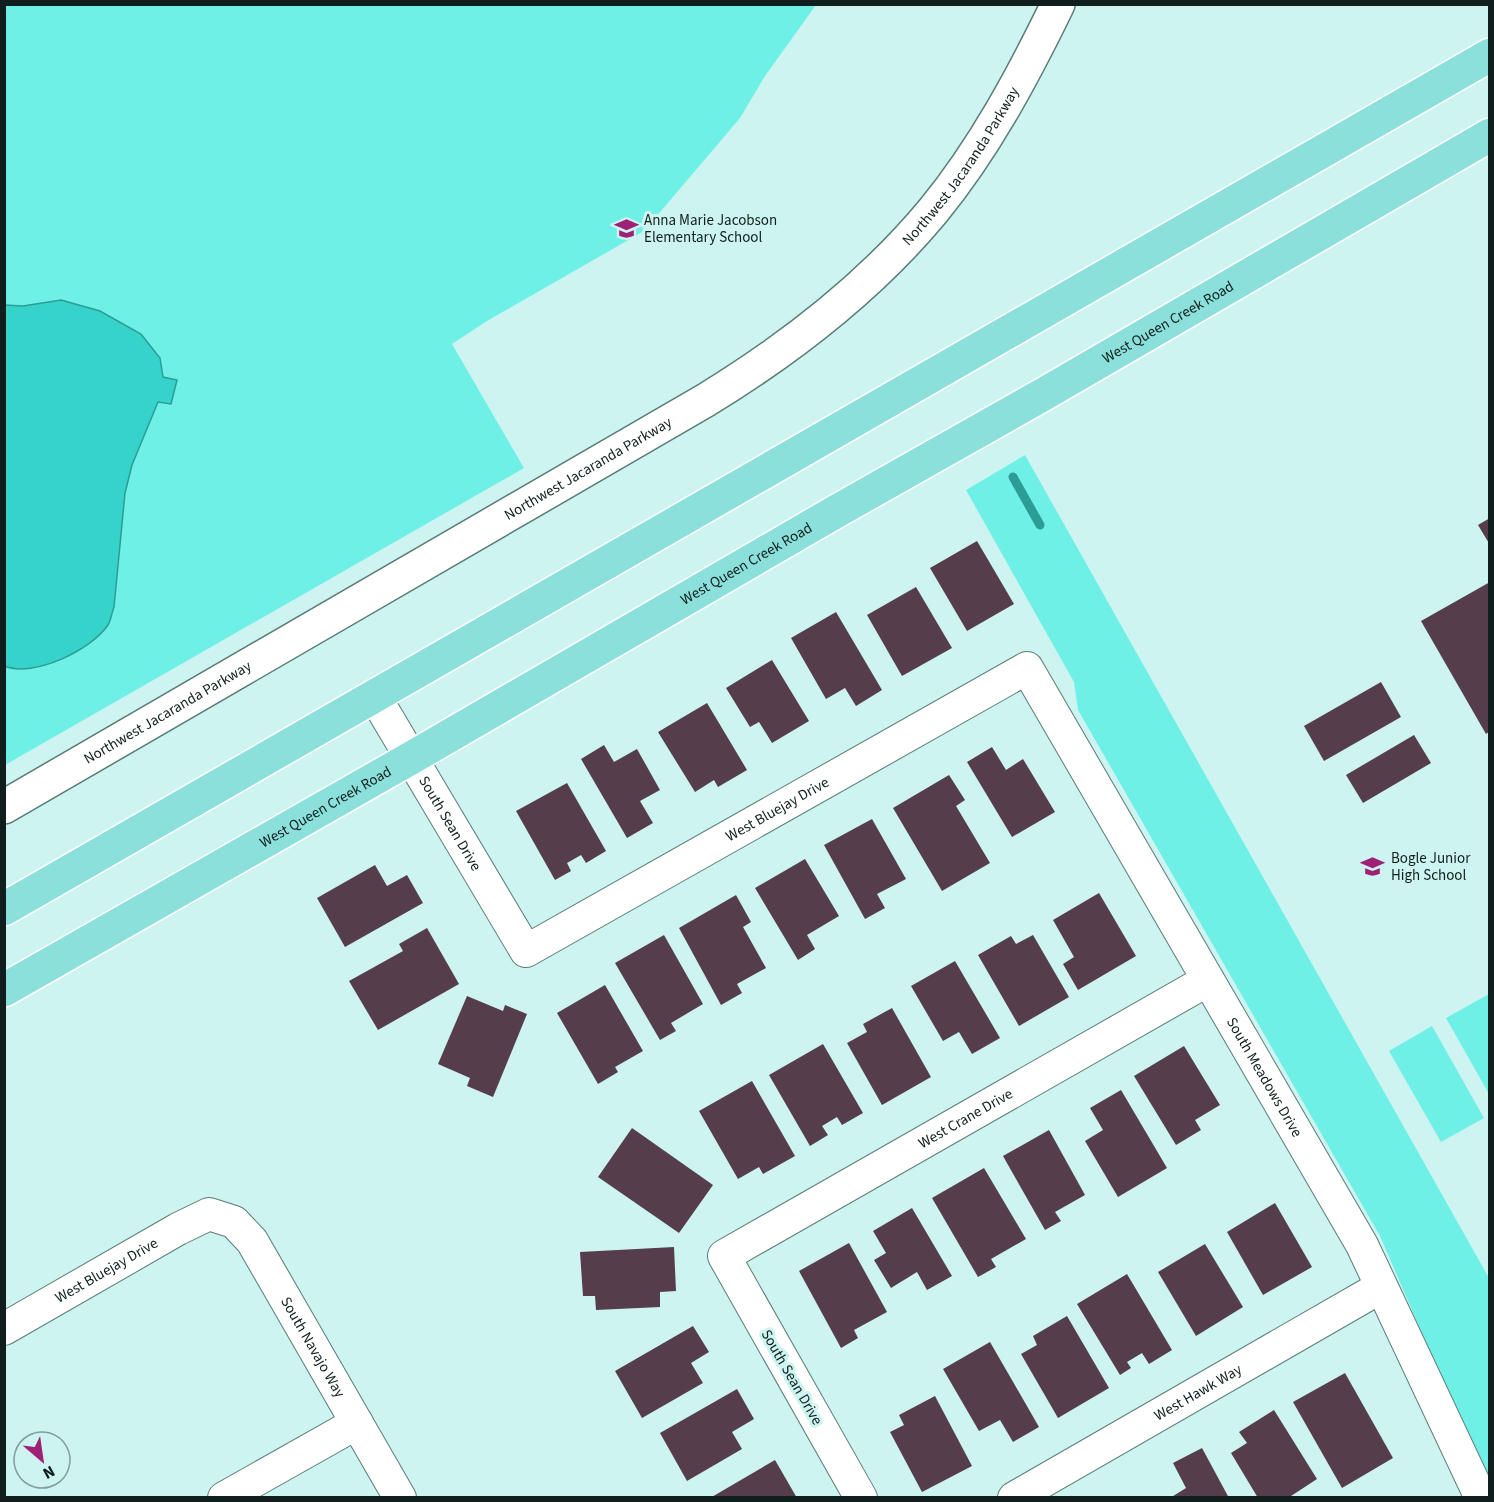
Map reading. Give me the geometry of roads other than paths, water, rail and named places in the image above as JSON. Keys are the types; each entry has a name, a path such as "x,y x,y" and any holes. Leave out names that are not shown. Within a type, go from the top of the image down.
{"main road":[{"path":"4,909 1490,55"},
{"name":"West Queen Creek Road","path":"4,990 1044,394 1490,135"}],"street":[{"name":"Northwest Jacaranda Parkway","path":"4,807 706,400 748,375 804,335 849,298 890,258 933,210 975,153 999,114 1058,4"},
{"name":"West Bluejay Drive","path":"526,951 1027,668"},
{"name":"South Meadows Drive","path":"1027,668 1362,1245 1481,1497"},
{"name":"South Sean Drive","path":"375,697 526,951"},
{"name":"West Crane Drive","path":"724,1256 1209,980"},
{"name":"West Bluejay Drive","path":"4,1329 178,1229 209,1214"},
{"name":"South Navajo Way","path":"209,1214 234,1222 252,1242 400,1497"},
{"name":"South Sean Drive","path":"724,1256 861,1497"},
{"name":"West Hawk Way","path":"1014,1497 1381,1287"},
{"path":"224,1497 357,1423"}],"waterway":[{"path":"1013,477 1040,525"}],"place":[{"name":"Anna Marie Jacobson Elementary School","path":"626,229"},
{"name":"Bogle Junior High School","path":"1373,867"}]}
